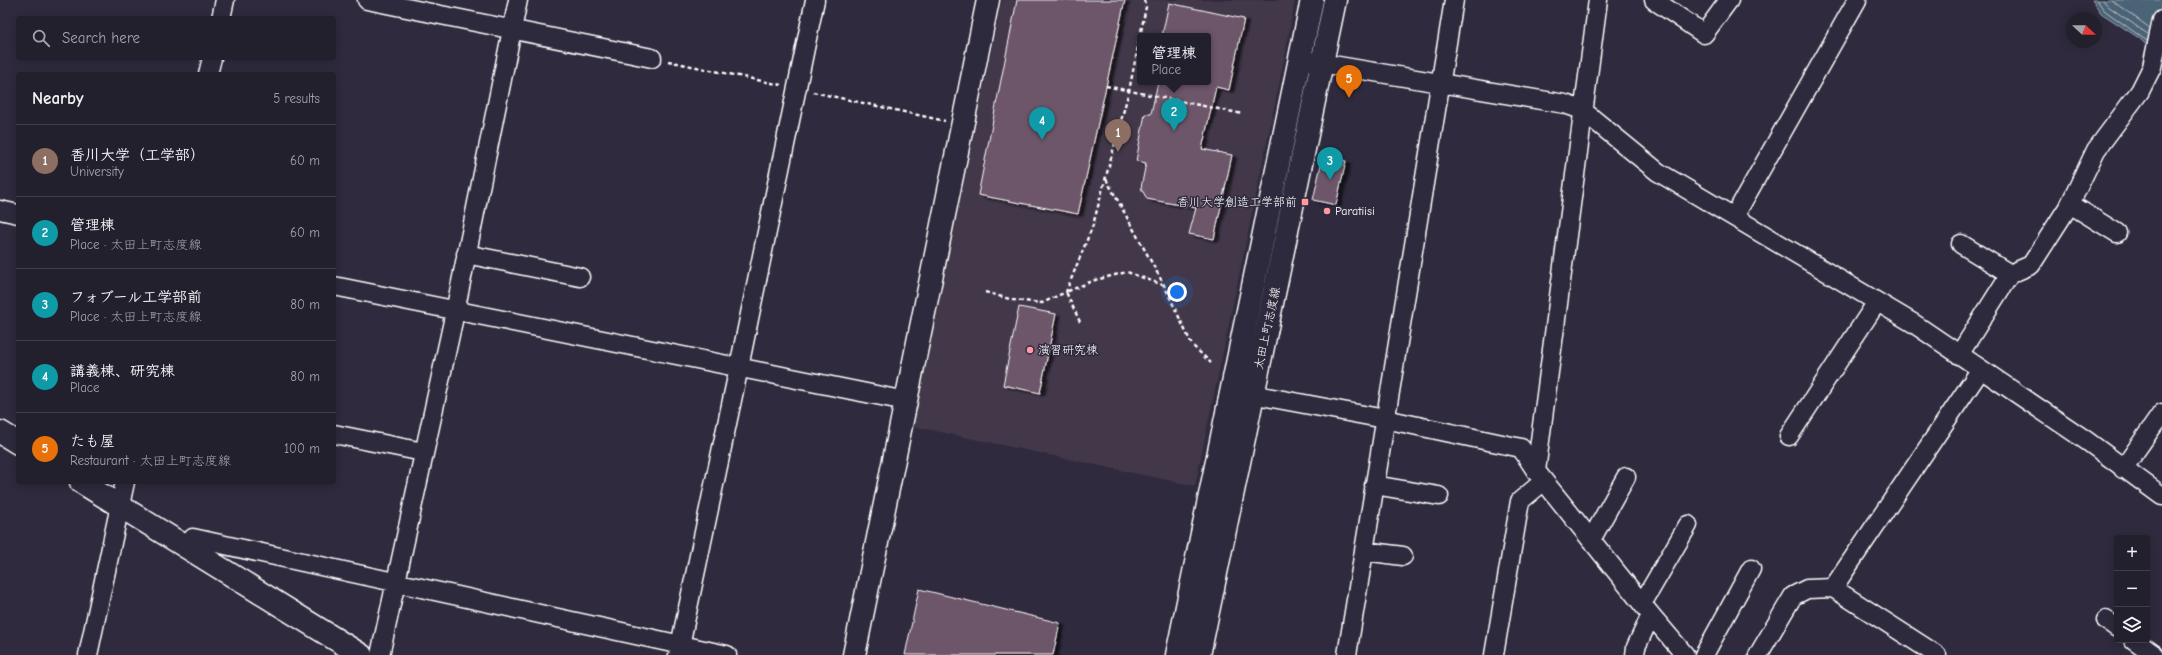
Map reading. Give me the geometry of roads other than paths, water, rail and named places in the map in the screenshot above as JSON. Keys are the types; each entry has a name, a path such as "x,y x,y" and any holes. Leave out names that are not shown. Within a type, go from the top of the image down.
{"main road":[{"path":"854,655 988,0"},
{"name":"太田上町志度線","path":"1177,655 1312,0"},
{"name":"太田上町志度線","path":"1198,655 1335,0"},
{"path":"0,432 16,442"},
{"path":"84,484 361,655"}],"street":[{"path":"221,16 224,0"},
{"path":"367,0 512,28 652,58"},
{"path":"380,655 423,452 455,312 518,0"},
{"path":"679,650 814,0"},
{"path":"1347,655 1454,0"},
{"path":"1494,655 1520,501 1540,476 1582,110 1598,0"},
{"path":"1654,0 1704,34 1729,0"},
{"path":"1734,217 1857,0"},
{"path":"1959,355 2010,274 2031,265 2070,204 2096,150 2140,91 2152,67 2162,20"},
{"path":"208,72 212,60"},
{"path":"1300,60 1565,104 1582,110 1658,172 1877,302 1981,369 2087,441 2123,469 2162,496"},
{"path":"2070,204 2117,233"},
{"path":"0,210 16,214"},
{"path":"1961,244 2010,274"},
{"path":"466,254 580,277"},
{"path":"336,286 455,312 906,401"},
{"path":"1789,436 1877,302"},
{"path":"1833,588 1981,369"},
{"path":"1232,391 1385,419 1521,448 1540,476 1646,610 1686,655"},
{"path":"2123,469 2162,413"},
{"path":"336,434 423,452"},
{"path":"1591,540 1626,478"},
{"path":"88,655 125,484"},
{"path":"1374,485 1439,496"},
{"path":"1635,655 1646,610 1688,524"},
{"path":"187,548 193,538 396,582 679,650 727,655"},
{"path":"1364,551 1403,556"},
{"path":"1704,655 1752,569"},
{"path":"1758,655 1793,596 1807,589 1833,588 1938,655"},
{"path":"2138,643 2155,655"}],"water":[{"path":"2092,0 2160,0 2162,2 2162,60 2139,38 2100,12"}],"place":[{"name":"たも屋","path":"1349,98"},
{"name":"管理棟","path":"1174,131"},
{"name":"講義棟、研究棟","path":"1042,140"},
{"name":"香川大学（工学部）","path":"1118,152"},
{"name":"フォブール工学部前","path":"1330,180"},
{"name":"香川大学創造工学部前","path":"1305,202"},
{"name":"Paratiisi","path":"1327,211"},
{"name":"演習研究棟","path":"1030,350"}]}
